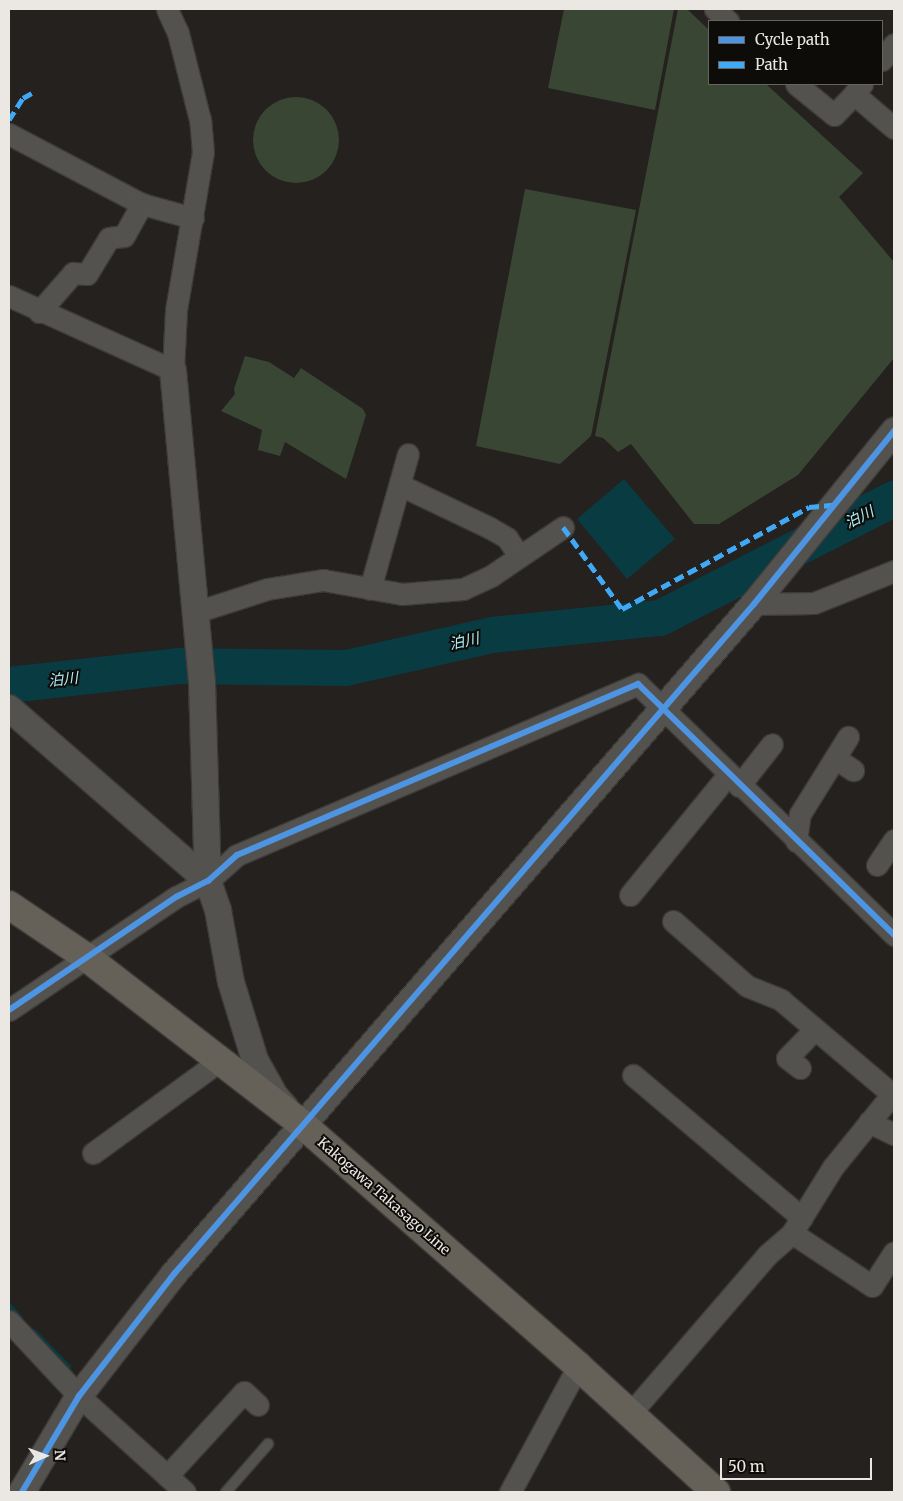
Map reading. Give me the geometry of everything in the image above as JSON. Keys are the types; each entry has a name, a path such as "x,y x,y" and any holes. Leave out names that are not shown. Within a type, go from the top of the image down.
{"main road":[{"name":"Kakogawa Takasago Line","path":"9,905 86,957 303,1126 578,1366 629,1415 716,1492"}],"street":[{"path":"167,9 178,34 200,120 202,152 193,218 176,310 173,370 201,670 208,881 218,910 231,982 255,1060 275,1096 303,1126"},
{"path":"715,9 727,20"},
{"path":"883,59 894,44"},
{"path":"797,85 834,115 858,89 894,128"},
{"path":"9,134 142,204 193,218"},
{"path":"40,312 73,273 87,274 109,238 124,236 142,204"},
{"path":"9,296 40,312 173,370"},
{"path":"22,1492 79,1396 174,1274 754,604 894,431"},
{"path":"370,589 408,454"},
{"path":"400,485 507,538 519,556"},
{"path":"196,612 267,589 323,580 402,594 463,589 563,527"},
{"path":"754,604 814,603 894,571"},
{"path":"9,1010 176,897 208,881 236,855 638,684 662,710 894,935"},
{"path":"9,708 208,881"},
{"path":"796,841 800,814 848,737"},
{"path":"630,895 734,780 772,744"},
{"path":"835,758 853,770"},
{"path":"877,865 894,840"},
{"path":"629,1415 767,1255 797,1226 833,1167 893,1093 781,1000 747,986 673,921"},
{"path":"800,1068 787,1058 815,1029"},
{"path":"93,1153 219,1061"},
{"path":"633,1075 797,1226 872,1286 894,1252"},
{"path":"870,1122 894,1134"},
{"path":"9,1321 79,1396 171,1472 185,1492"},
{"path":"510,1492 578,1366"},
{"path":"171,1472 244,1392 258,1404"}],"lane":[{"path":"226,1492 268,1444"}],"green space":[{"path":"564,9 674,9 655,110 548,88"},
{"path":"678,9 687,9 708,29 708,85 767,85 863,173 839,197 894,262 894,358 798,475 719,524 694,524 631,444 618,452 603,438 595,436"},
{"path":"288,97 304,97 313,100 327,109 336,123 339,140 336,157 327,171 313,180 304,183 288,183 272,176 260,164 253,148 253,132 260,116 272,104"},
{"path":"525,189 636,210 591,436 560,464 476,446"},
{"path":"245,356 269,362 294,378 301,368 363,409 366,415 346,479 285,442 280,456 258,450 262,430 221,411 235,394 234,389"}],"water":[{"path":"624,479 675,539 627,579 577,519"}],"waterway":[{"name":"泊川","path":"9,685 178,666 346,668 492,635 660,618 894,499"},
{"path":"9,1306 20,1318"},
{"path":"34,1332 68,1367"}],"marked path":[{"path":"9,120 23,98 32,93"},
{"path":"563,527 622,609 809,507 834,505"}],"cycle path":[{"path":"22,1492 79,1396 174,1274 754,604 894,431"},
{"path":"9,1010 176,897 208,881 237,855 638,684 894,935"}]}
